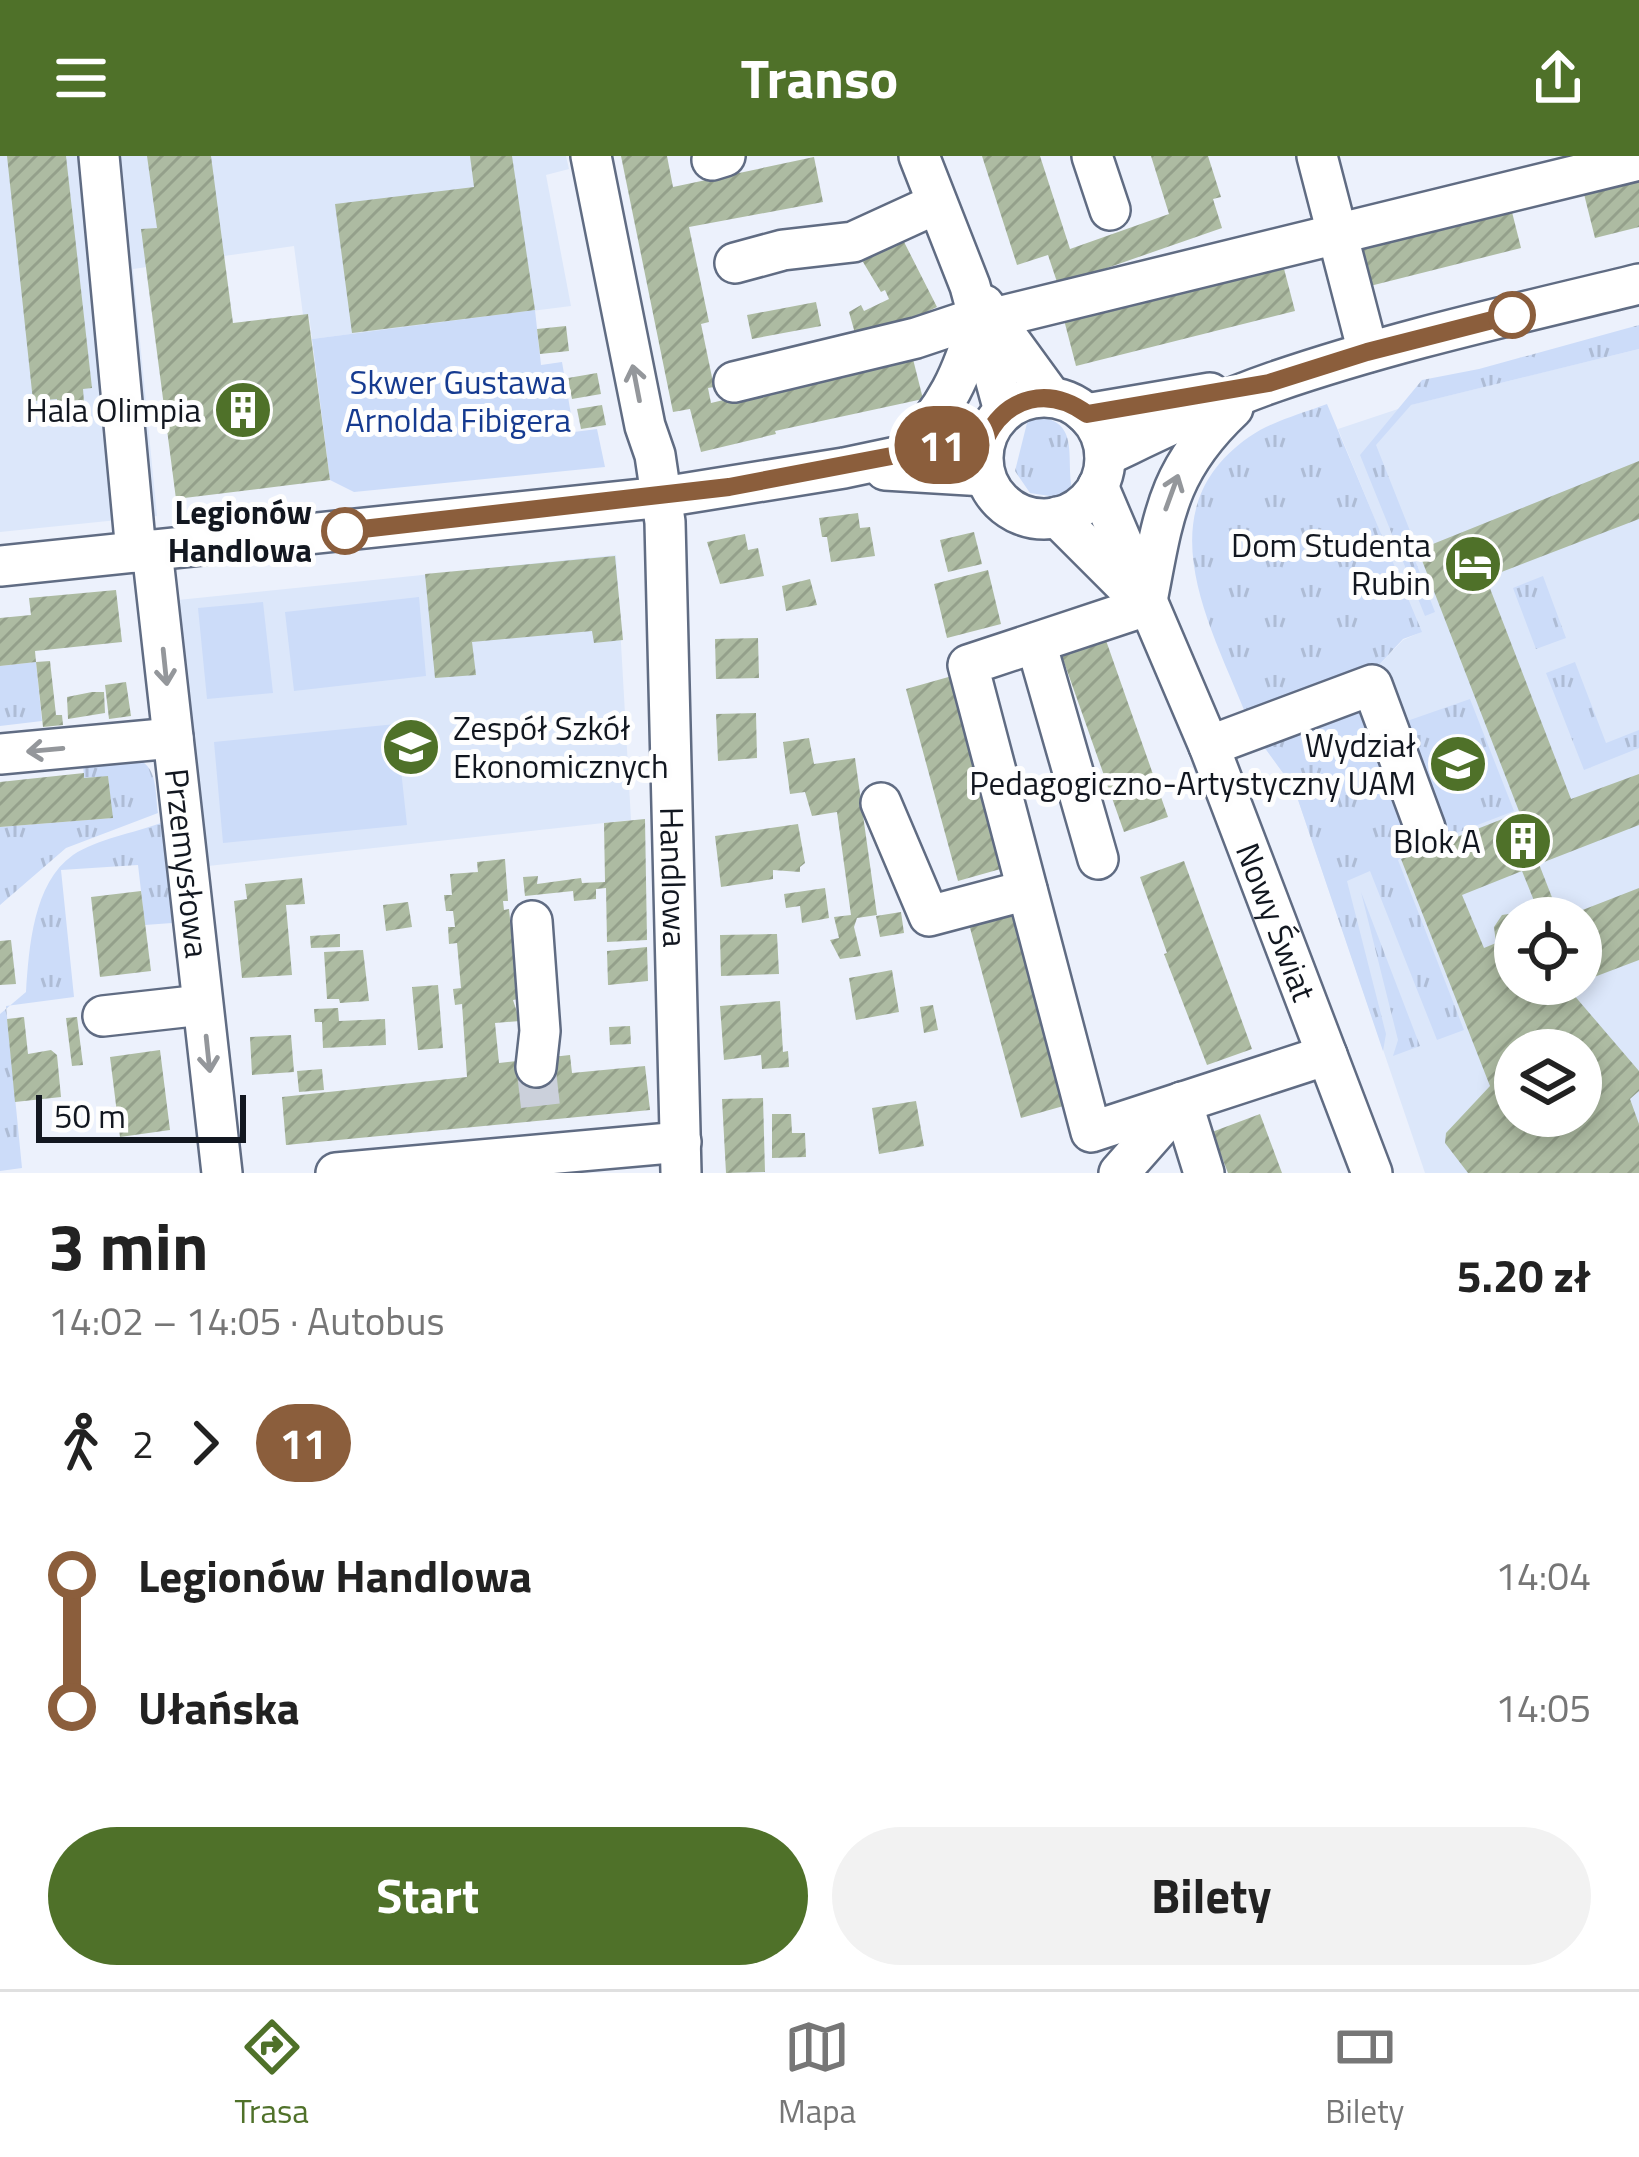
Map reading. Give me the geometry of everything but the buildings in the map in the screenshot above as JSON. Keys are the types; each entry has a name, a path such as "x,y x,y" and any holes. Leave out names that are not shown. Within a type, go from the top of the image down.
{"street":[{"name":"Przemysłowa","path":"99,156 133,507 173,738 222,1173"},
{"name":"Handlowa","path":"591,156 663,497 682,1158"},
{"path":"919,156 981,307 1069,406 1096,427 1101,471"},
{"path":"1092,156 1110,210"},
{"path":"1317,156 1367,352"},
{"path":"734,382 916,338 981,307 1336,232 1566,165 1639,160"},
{"path":"735,263 783,250 854,242 936,204"},
{"path":"981,307 992,490 1013,511 1027,517 1057,518 1081,506 1101,471 1269,383 1367,352 1639,284"},
{"path":"904,453 948,402 961,376 981,307"},
{"path":"0,566 663,497 992,442 1018,402 1069,406 1269,383"},
{"path":"1269,383 1232,408 1186,461 1164,516 1146,606 968,665 1091,1132 1327,1055"},
{"path":"844,468 904,453 992,442"},
{"name":"Nowy Świat","path":"1101,471 1146,606 1209,746 1372,1173"},
{"name":"Nowy Świat","path":"1057,518 1146,606"},
{"path":"1036,643 1098,859"},
{"path":"1209,746 1372,685 1425,828"},
{"path":"0,754 173,738"},
{"path":"881,802 929,916 1027,890"},
{"path":"532,921 540,1030 536,1067"},
{"path":"103,1016 184,1007"},
{"path":"1119,1173 1182,1102"},
{"path":"1182,1102 1204,1173"},
{"path":"336,1173 544,1137 682,1158"}],"shaded area":[{"path":"0,156 566,156 569,169 546,175 571,306 312,339 309,315 303,315 294,246 133,269 157,516 0,532"},
{"name":"Wydział Pedagogiczno-Artystyczny UAM","path":"1639,349 1639,1173 1425,1173 1294,788 1247,717 1378,666 1403,640 1421,632 1338,429 1410,405"},
{"name":"Zespół Szkół Ekonomicznych","path":"616,555 631,820 208,866 178,600"}],"green space":[{"name":"Skwer Gustawa Arnolda Fibigera","path":"535,310 541,365 562,362 574,432 597,429 605,467 354,492 330,480 312,339"},
{"path":"1639,325 1639,349 1411,405 1376,445 1416,546 1411,550 1435,612 1425,616 1360,455 1422,380"},
{"path":"1327,404 1422,632 1403,639 1378,666 1247,717 1217,645 1195,571 1192,534 1199,499 1217,467 1249,437"},
{"path":"1028,419 1051,420 1066,433 1072,488 1056,497 1030,493 1015,471"},
{"path":"1543,576 1566,638 1536,649 1513,588"},
{"path":"419,597 426,676 294,691 285,612"},
{"path":"263,602 273,693 207,699 198,608"},
{"path":"36,662 42,721 0,726 0,666"},
{"path":"1575,662 1606,743 1639,730 1639,748 1584,770 1546,673"},
{"path":"1470,699 1514,811 1449,836 1407,721"},
{"path":"1358,709 1411,851 1398,860 1464,1030 1437,1040 1370,871 1347,881 1386,1034 1383,1051 1294,788 1259,740"},
{"path":"396,724 407,825 223,843 214,742"},
{"path":"136,759 152,773 158,813 66,848 0,905 0,827 112,818 108,777 84,778 83,763"},
{"path":"161,823 172,923 145,925 138,865 61,870 74,997 10,1005 26,992 41,899 60,867 93,845"},
{"path":"1361,892 1420,1046 1393,1056 1398,1040"},
{"path":"6,1009 22,1168 0,1171 0,1014"}],"tunnel":[{"path":"536,1067 542,1120"}],"bus line":[{"name":"11","path":"345,531 621,502 844,468 986,438 1004,411 1034,398 1064,400 1087,414 1269,383 1512,315"}],"place":[{"name":"Hala Olimpia","path":"243,410"},
{"name":"Legionów Handlowa","path":"345,531"},
{"name":"Dom Studenta Rubin","path":"1473,564"},
{"name":"Zespół Szkół Ekonomicznych","path":"411,747"},
{"name":"Wydział Pedagogiczno-Artystyczny UAM","path":"1458,764"},
{"name":"Blok A","path":"1523,841"}]}
